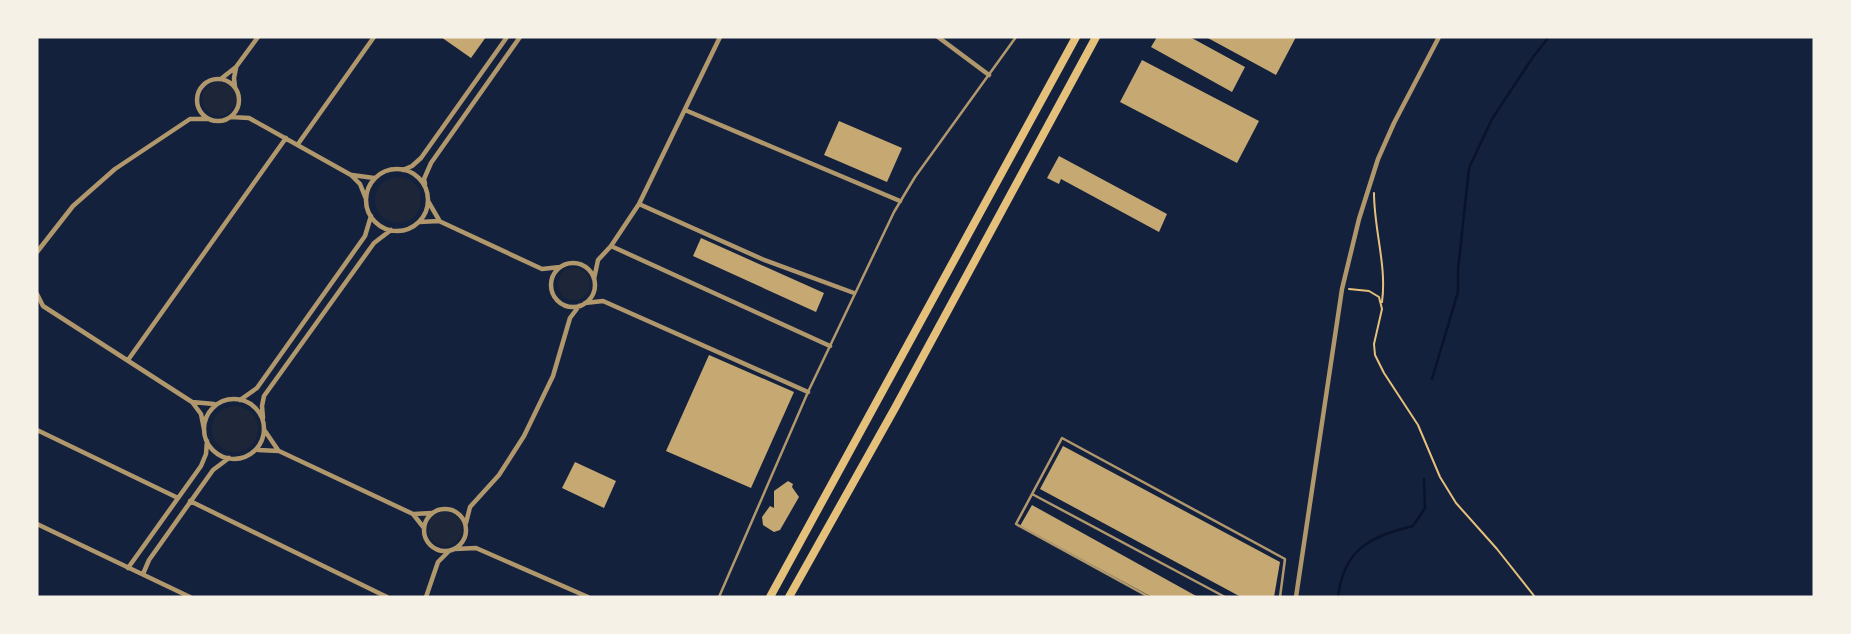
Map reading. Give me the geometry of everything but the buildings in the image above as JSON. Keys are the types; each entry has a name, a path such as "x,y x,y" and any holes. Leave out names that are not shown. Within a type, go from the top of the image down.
{"highway":[{"path":"770,597 1076,37"},
{"path":"789,597 876,443 1096,37"}],"street":[{"path":"220,79 236,67 258,37"},
{"path":"298,144 374,37"},
{"path":"403,170 421,158 507,37"},
{"path":"418,222 427,209 424,179 431,163 520,37"},
{"path":"455,549 465,539 470,507 499,475 524,436 553,376 570,318 593,295 598,260 611,246 639,204 720,37"},
{"path":"938,37 989,75"},
{"path":"1296,597 1342,289 1359,219 1378,159 1439,37"},
{"path":"236,67 233,78 249,118"},
{"path":"37,252 61,219 86,192 132,157 190,119 203,86 211,80 220,79 236,87"},
{"path":"190,119 222,121 231,117 238,109 240,101"},
{"path":"197,103 201,112 209,119"},
{"path":"685,110 900,201"},
{"path":"231,117 249,118 351,175 360,184 371,216 383,228 401,230 418,222 439,221 542,269 598,260"},
{"path":"128,360 286,138"},
{"path":"366,200 370,184 388,170 412,173 426,189"},
{"path":"351,175 375,178"},
{"path":"428,201 439,221"},
{"path":"639,204 762,259 854,293"},
{"path":"240,400 257,388 365,236 371,216"},
{"path":"37,294 41,305 192,402 201,414 207,440 213,450 237,460 257,450 262,441 264,396 374,243 391,230"},
{"path":"611,246 830,346"},
{"path":"579,264 590,271 603,301"},
{"path":"551,284 560,267"},
{"path":"542,269 551,284 552,292 570,318"},
{"path":"559,302 571,307 603,301 808,392"},
{"path":"204,429 213,407 234,399 257,408 263,418"},
{"path":"192,402 218,404"},
{"path":"264,429 279,451"},
{"path":"37,430 178,498"},
{"path":"128,568 201,466 206,454 207,440"},
{"path":"257,450 279,451 413,514 424,528 425,536 438,562"},
{"path":"143,575 149,560 190,501 213,470 229,458"},
{"path":"190,501 387,597"},
{"path":"413,514 470,507"},
{"path":"451,509 460,514 476,548"},
{"path":"424,528 432,513"},
{"path":"37,524 190,597"},
{"path":"432,546 449,551 476,548 588,597"},
{"path":"426,597 438,562 449,551"}],"lane":[{"path":"719,597 808,392 900,201 1016,37"},
{"path":"1149,597 1016,524 1062,438 1285,559 1280,597"},
{"path":"1032,494 1225,597"}],"path":[{"path":"1375,186 1374,218 1384,286 1374,344 1376,355 1384,373 1418,425 1440,477 1456,503 1535,597"},
{"path":"1342,289 1369,291 1379,297 1382,303"}],"shaded area":[{"path":"219,82 231,87 236,99 231,111 219,116 207,111 202,99 207,87"},
{"path":"398,177 415,183 421,200 415,217 398,223 381,217 375,200 381,183"},
{"path":"574,268 586,272 590,284 586,296 574,300 562,296 558,284 562,272"},
{"path":"235,406 251,413 258,429 251,445 235,452 219,445 212,429 219,413"},
{"path":"445,512 457,517 462,529 457,541 445,546 433,541 428,529 433,517"}],"waterway":[{"path":"1432,379 1458,292 1469,168 1492,119 1549,37"},
{"path":"1338,597 1346,567 1361,548 1384,535 1413,526 1425,508 1424,479"}]}
